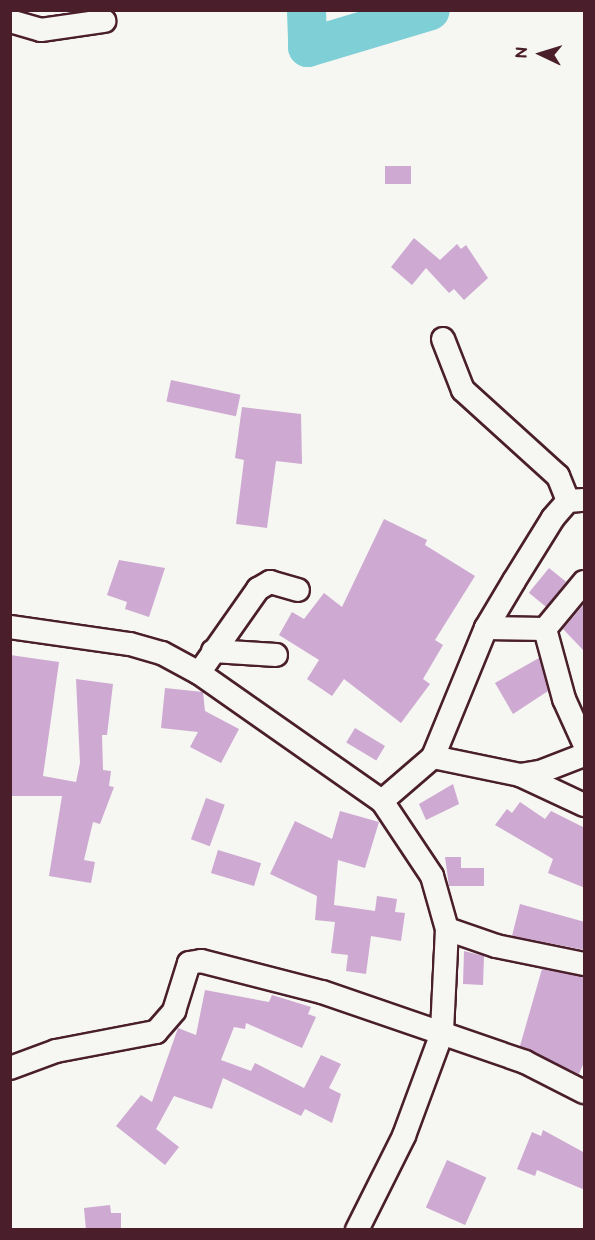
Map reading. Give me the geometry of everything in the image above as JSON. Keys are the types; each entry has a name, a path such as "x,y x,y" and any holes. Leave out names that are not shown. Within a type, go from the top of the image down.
{"street":[{"path":"10,21 41,30 104,21"},
{"path":"382,801 433,757 486,628 537,542 576,501 558,476 463,390 443,339"},
{"path":"199,673 258,589 270,582 298,590"},
{"path":"545,629 584,582"},
{"path":"10,627 130,644 162,653 199,673 382,801 432,876 447,929 442,1033 404,1136 357,1230"},
{"path":"486,628 545,629"},
{"path":"545,629 564,699 585,743"},
{"path":"213,651 276,655"},
{"path":"520,775 585,755"},
{"path":"433,757 520,775 585,805"},
{"path":"447,929 496,945 585,964"},
{"path":"10,1068 56,1051 156,1032 174,1011 189,963 201,961 322,992 525,1062 585,1092"}],"building":[{"path":"385,166 411,166 411,184 385,184"},
{"path":"414,238 440,260 457,244 461,249 466,245 488,278 464,300 454,289 449,293 426,268 412,285 391,267"},
{"path":"171,380 240,395 236,416 166,402"},
{"path":"242,407 301,414 302,464 276,461 267,528 236,524 244,460 235,458"},
{"path":"384,519 427,540 425,545 475,576 435,640 443,645 423,679 430,684 401,723 344,679 332,696 307,679 319,660 279,635 292,612 304,619 324,593 342,607"},
{"path":"119,560 165,568 149,617 125,609 127,602 107,595"},
{"path":"549,568 566,582 546,607 529,593"},
{"path":"585,603 585,652 563,629"},
{"path":"10,655 59,662 43,776 76,782 80,763 76,679 113,684 107,735 102,735 103,770 111,771 109,786 114,787 100,824 93,822 84,860 95,862 91,883 49,876 62,796 10,796"},
{"path":"539,658 548,691 513,714 495,683"},
{"path":"165,688 203,692 205,711 239,729 221,763 190,747 198,732 161,728"},
{"path":"355,728 385,746 376,761 346,743"},
{"path":"453,784 459,804 426,820 419,804"},
{"path":"206,798 225,805 210,846 191,839"},
{"path":"520,802 545,819 551,811 585,828 585,888 548,873 553,859 495,825 507,809 512,813"},
{"path":"340,811 379,822 365,868 338,860 334,905 375,911 377,896 397,899 395,912 405,913 401,941 371,936 366,974 346,971 348,955 331,953 335,922 315,920 317,896 270,874 295,821 332,839"},
{"path":"218,850 261,863 254,886 211,873"},
{"path":"445,857 461,857 461,868 484,868 484,886 449,886"},
{"path":"520,904 585,922 585,950 512,936"},
{"path":"464,951 484,956 483,985 463,984"},
{"path":"542,969 585,977 585,1060 579,1074 520,1046"},
{"path":"205,990 269,1002 272,995 311,1007 308,1014 316,1017 302,1048 246,1023 245,1029 234,1027 221,1060 251,1071 255,1063 304,1088 321,1055 341,1064 329,1088 341,1094 332,1123 305,1109 301,1116 223,1078 212,1109 174,1096 156,1129 179,1147 165,1165 116,1126 141,1095 152,1102 178,1028 196,1035"},
{"path":"543,1130 585,1153 585,1190 537,1170 535,1176 517,1169 532,1132 541,1136"},
{"path":"447,1160 486,1177 465,1225 426,1208"},
{"path":"110,1205 111,1213 121,1213 121,1230 86,1230 84,1208"}],"waterway":[{"path":"306,10 307,47 430,10"}]}
